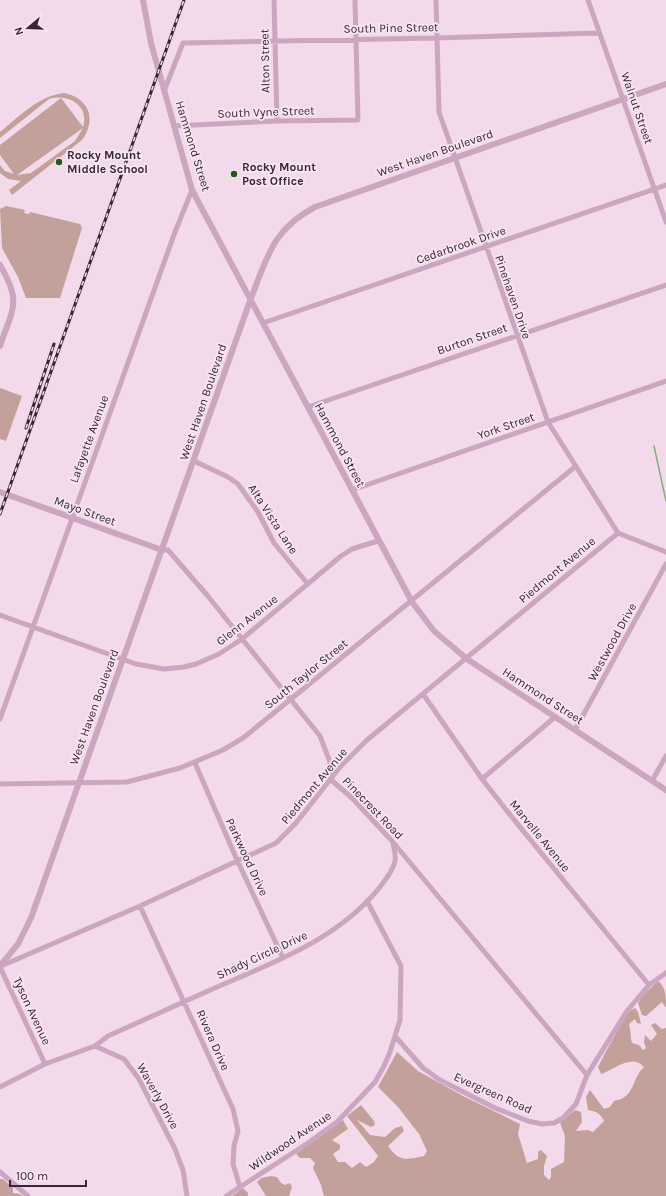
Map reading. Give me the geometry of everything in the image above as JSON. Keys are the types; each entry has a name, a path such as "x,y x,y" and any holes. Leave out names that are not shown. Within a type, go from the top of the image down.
{"street":[{"name":"Hammond Street","path":"143,0 164,91 192,190 251,298 378,541 412,602 434,632 467,659 666,790"},
{"name":"Alton Street","path":"274,0 276,121"},
{"path":"355,0 356,39"},
{"name":"Pinehaven Drive","path":"436,0 439,112 485,247 548,422 618,533"},
{"name":"Walnut Street","path":"588,0 666,222"},
{"name":"South Pine Street","path":"164,91 183,43 274,40 436,38 599,32"},
{"name":"South Vyne Street","path":"174,126 276,121 358,120 356,39"},
{"name":"West Haven Boulevard","path":"0,966 18,944 31,918 251,298 277,237 298,217 315,207 666,84"},
{"name":"Cedarbrook Drive","path":"263,323 666,185"},
{"name":"Lafayette Avenue","path":"0,719 172,239 192,190"},
{"path":"0,265 11,285 14,301 0,346"},
{"name":"Burton Street","path":"308,407 666,285"},
{"name":"York Street","path":"352,490 666,381"},
{"name":"Alta Vista Lane","path":"194,461 228,477 238,484 254,506 274,543 308,583"},
{"name":"South Taylor Street","path":"0,784 127,782 195,763 243,738 412,602 576,466"},
{"name":"Mayo Street","path":"0,492 162,550"},
{"path":"618,533 666,552"},
{"name":"Piedmont Avenue","path":"0,966 140,906 236,860 276,843 285,836 350,755 618,533"},
{"name":"Glenn Avenue","path":"0,616 136,664 164,669 184,667 196,664 219,654 242,639 308,583 352,549 378,541"},
{"name":"Pinecrest Road","path":"162,550 168,550 320,736 330,762 330,779 352,798 392,841 588,1075"},
{"name":"Westwood Drive","path":"575,730 666,564"},
{"name":"Marvelle Avenue","path":"423,694 482,779 649,985"},
{"path":"482,779 555,717"},
{"path":"652,781 666,756"},
{"name":"Parkwood Drive","path":"195,763 236,860 283,958"},
{"name":"Shady Circle Drive","path":"94,1046 108,1036 283,958 328,933 367,901 392,872 395,853 392,841"},
{"name":"Wildwood Avenue","path":"226,1196 308,1143 337,1122 375,1082 390,1052 400,1020 401,966 367,901"},
{"name":"Rivera Drive","path":"140,906 185,1002 238,1123 233,1164 240,1187"},
{"name":"Tyson Avenue","path":"0,966 45,1064"},
{"name":"Evergreen Road","path":"395,1036 423,1068 440,1080 495,1108 535,1123 554,1123 567,1115 576,1104 588,1075 627,1011 649,985 666,973"},
{"path":"0,1086 45,1064 94,1046"},
{"name":"Waverly Drive","path":"94,1046 124,1059 139,1079 175,1149 183,1170 187,1196"},
{"path":"0,1173 28,1196"}],"shaded area":[{"path":"64,93 79,100 88,110 89,124 87,132 82,140 12,195 9,190 21,181 8,179 0,173 0,165 5,171 14,174 0,155 0,145 61,98 49,99 0,138 0,132 22,113 46,98","holes":["61,98 70,99 80,107 83,112 83,127","83,128 75,141 31,173 17,175"]},
{"path":"6,206 25,210 24,213 29,214 30,212 80,224 82,228 60,298 26,298 18,277 2,248 0,209"},
{"path":"0,388 22,396 6,441 0,439"},
{"path":"658,981 664,989 666,996 666,1008 662,1002 646,1016 642,1015 638,1003 642,996"},
{"path":"635,1008 638,1012 641,1024 637,1023 635,1019 629,1024 632,1043 639,1045 643,1050 646,1048 644,1042 645,1035 651,1041 657,1034 651,1025 655,1023 662,1029 666,1028 666,1196 324,1196 321,1185 313,1168 315,1163 310,1158 300,1158 296,1154 343,1120 348,1129 332,1140 340,1145 340,1149 333,1154 338,1162 345,1162 352,1168 360,1162 366,1167 374,1162 378,1156 347,1116 361,1105 374,1121 375,1125 371,1127 357,1120 370,1135 385,1137 395,1128 402,1126 404,1131 388,1146 399,1157 408,1159 424,1156 427,1151 419,1134 398,1107 378,1087 397,1052 418,1071 463,1096 520,1124 518,1134 527,1163 538,1159 538,1152 541,1150 547,1156 544,1166 544,1175 549,1180 551,1177 551,1169 564,1162 565,1136 560,1123 575,1110 581,1112 582,1122 576,1131 588,1130 593,1132 604,1121 598,1113 588,1110 586,1097 590,1090 604,1109 610,1107 614,1101 621,1099 630,1092 637,1077 644,1067 634,1061 623,1063 601,1074 598,1067 628,1012"},
{"path":"271,1176 277,1177 281,1183 285,1185 290,1183 292,1187 289,1196 266,1196 257,1182 261,1178"},
{"path":"0,1179 3,1179 13,1188 13,1193 23,1196 0,1196"},
{"path":"243,1188 248,1193 248,1196 232,1196"}],"waterway":[{"path":"654,446 666,501"}],"railway":[{"path":"0,514 184,0"},
{"path":"26,428 54,344"}],"place":[{"name":"Rocky Mount Middle School","path":"59,162"},
{"name":"Rocky Mount Post Office","path":"234,174"}]}
